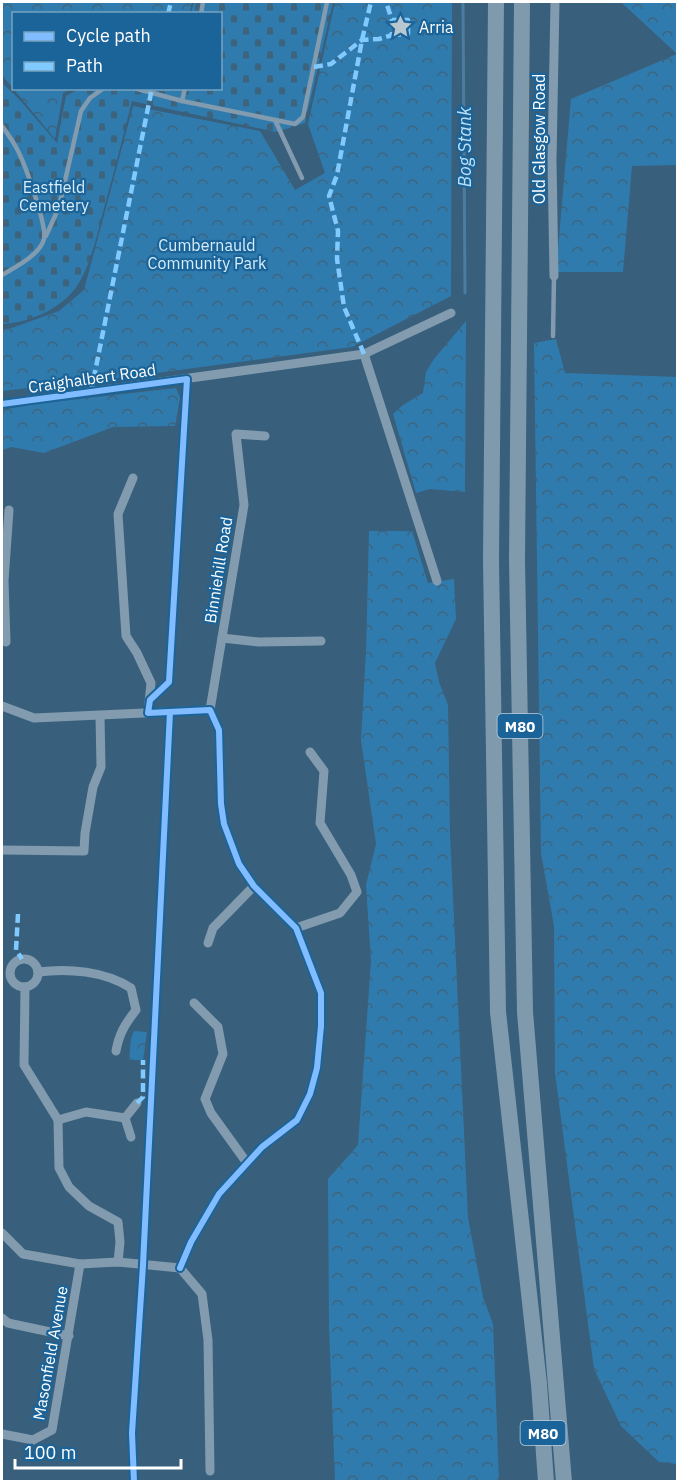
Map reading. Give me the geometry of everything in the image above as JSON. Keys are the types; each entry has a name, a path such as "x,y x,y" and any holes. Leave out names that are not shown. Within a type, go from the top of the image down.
{"highway":[{"name":"M80","path":"496,2 491,560 498,1012 538,1373 545,1482"},
{"name":"M80","path":"522,2 517,560 525,1012 564,1482"}],"street":[{"name":"Old Glasgow Road","path":"554,276 552,160 555,2"},
{"name":"Craighalbert Road","path":"2,404 364,354 451,313"},
{"path":"364,354 437,581"},
{"name":"Binniehill Road","path":"180,1268 191,1242 219,1194 262,1147 297,1120 310,1094 317,1068 321,993 296,928 254,886 239,864 224,824 221,804 219,730 210,710 244,505 236,434 265,436"},
{"path":"133,478 118,514 125,625 126,636 151,683 148,713"},
{"path":"6,642 5,529 9,510"},
{"path":"222,638 259,642 321,641"},
{"path":"2,706 34,718 210,710"},
{"path":"2,850 84,851 93,787 101,767 100,716"},
{"path":"296,928 340,913 357,892 351,875 320,824 324,771 310,752"},
{"path":"208,943 213,928 254,886"},
{"path":"22,959 33,962 38,972 34,982 25,987 14,982 10,971 12,966 22,959"},
{"path":"38,972 61,971 100,975 120,981 131,988 136,1010 118,1036 116,1051"},
{"path":"25,987 24,1065 58,1120 59,1168 69,1187 89,1206 118,1222 120,1242 118,1262"},
{"path":"194,1003 218,1026 223,1054 205,1099 211,1113 247,1163"},
{"path":"125,1118 137,1103"},
{"path":"58,1120 86,1112 125,1118"},
{"path":"125,1118 131,1137"},
{"path":"2,1233 23,1254 80,1264 118,1262 180,1268 202,1294 208,1340 210,1472"},
{"name":"Masonfield Avenue","path":"2,1434 33,1440 52,1431 80,1264"},
{"path":"2,1318 8,1323 69,1336"}],"lane":[{"path":"141,90 182,101 295,124 303,117 327,2"},
{"path":"2,275 19,266 44,242 58,207 81,111 90,98 101,90"},
{"path":"182,101 184,90"},
{"path":"274,120 302,178"},
{"path":"2,126 18,150 44,231 44,242"},
{"path":"553,336 554,276"}],"green space":[{"path":"2,2 192,2 190,12 12,12 12,87 2,75"},
{"name":"Eastfield Cemetery","path":"194,2 333,2 305,123 276,132 132,101 94,248 77,286 62,302 44,313 23,321 2,324 2,83 57,143 66,96 77,90 222,90 222,12 191,12"},
{"name":"Cumbernauld Community Park","path":"335,2 452,2 451,296 352,347 2,391 2,329 12,328 59,311 84,290 133,106 260,131 295,190 325,173 308,124"},
{"path":"621,2 677,2 677,54"},
{"path":"677,54 677,165 632,166 623,272 556,272 571,99"},
{"path":"14,90 68,90 63,93 55,139"},
{"path":"466,321 465,492 430,489 416,493 393,414 423,393 426,372"},
{"path":"556,339 565,373 677,377 677,1464 659,1462 621,1426 594,1369 555,1073 554,926 541,853 534,343"},
{"path":"176,388 180,398 175,426 113,427 44,453 11,447 2,450 2,410 35,404"},
{"path":"369,531 412,531 428,583 454,579 456,619 435,663 448,705 450,834 468,1218 483,1297 493,1324 499,1481 335,1481 329,1326 328,1179 358,1145 371,961 366,885 376,844 361,740"},
{"path":"134,1031 147,1032 143,1060 129,1060"}],"waterway":[{"name":"Bog Stank","path":"463,2 465,293"}],"marked path":[{"path":"168,12 171,2"},
{"path":"364,354 344,307 337,259 338,231 329,196 337,175 371,2"},
{"path":"314,67 331,64 362,40 379,39 392,35 392,20 386,2"},
{"path":"392,20 408,20 408,34 392,35"},
{"path":"91,392 152,90"},
{"path":"18,914 16,950 22,959"},
{"path":"137,1103 143,1097 143,1060"}],"cycle path":[{"path":"2,404 187,379 169,682 150,700 148,713 210,710 219,730 221,804 224,824 239,864 254,886 296,928 321,993 317,1068 310,1094 297,1120 262,1147 219,1194 191,1242 180,1268"},
{"path":"134,1482 132,1433 143,1265 170,712"}],"place":[{"name":"Arria","path":"401,27"}]}
